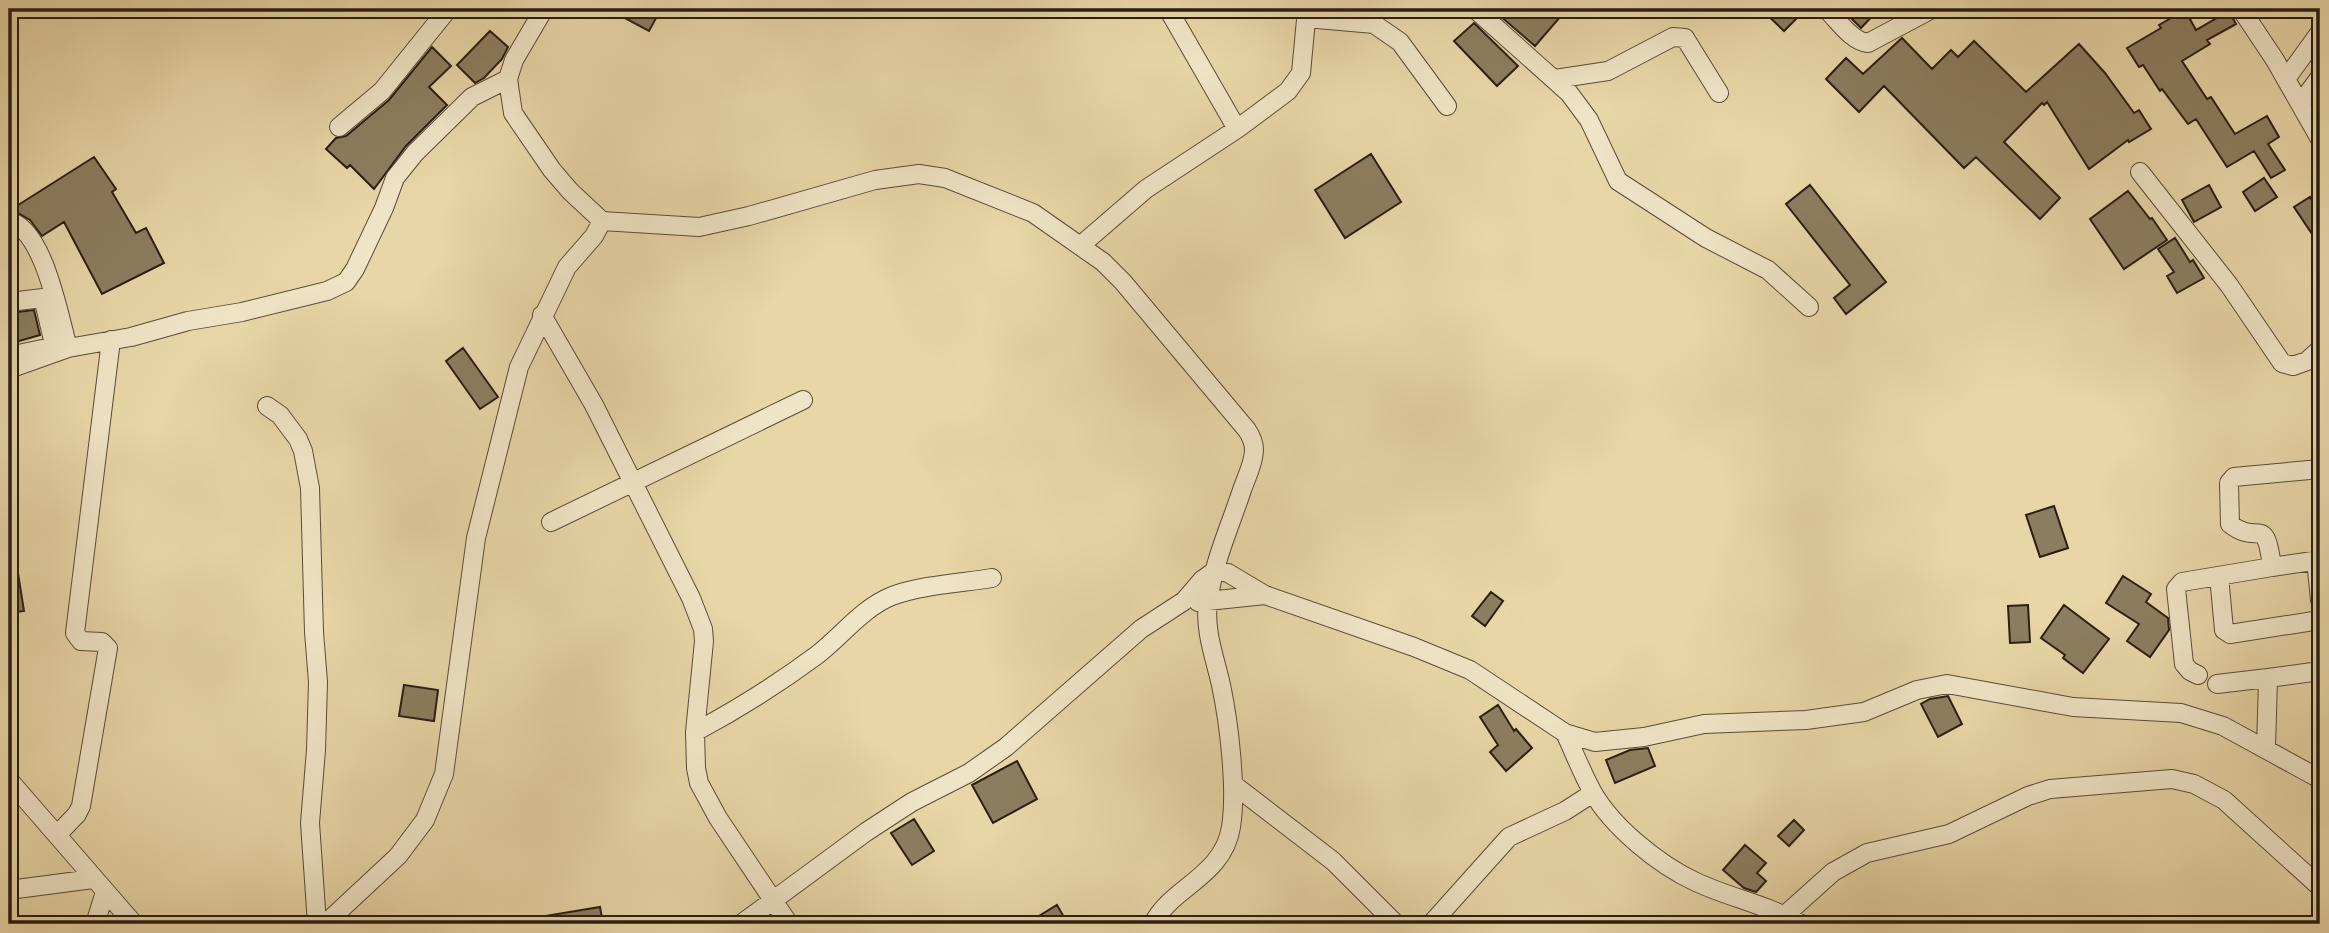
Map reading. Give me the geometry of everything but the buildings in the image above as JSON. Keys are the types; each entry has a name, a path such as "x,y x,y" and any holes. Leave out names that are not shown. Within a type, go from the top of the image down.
{"street":[{"path":"339,127 382,91 448,9"},
{"path":"544,9 514,60 508,79 513,113 532,144 570,191 602,220 699,227 749,216 875,180 919,174 945,178 1033,213 1103,262 1123,282 1252,438 1252,458 1208,602 1207,622 1222,688 1234,785 1231,829 1221,854 1204,874 1158,914 1153,924"},
{"path":"1168,9 1237,130"},
{"path":"1475,9 1569,93 1590,120 1618,181 1706,238 1768,270 1809,307"},
{"path":"1826,9 1860,42 1868,43 1932,9"},
{"path":"2241,9 2286,79 2320,139"},
{"path":"1080,246 1146,189 1237,130 1288,91 1301,73 1306,13 1374,24 1400,42 1447,106"},
{"path":"2286,79 2320,32"},
{"path":"1555,79 1608,71 1673,37 1685,38 1719,93"},
{"path":"2300,104 2320,76"},
{"path":"9,356 61,344 111,340 327,291 346,282 384,208 395,178 415,153 472,97 508,79"},
{"path":"2140,172 2229,285 2282,363 2293,366 2307,361 2320,349"},
{"path":"325,924 398,856 425,820 444,774 476,538 519,367 567,267 594,236 602,220"},
{"path":"9,221 17,223 40,253 61,344"},
{"path":"9,302 43,298 61,344"},
{"path":"542,315 594,405 691,598 703,629 704,641 695,732 696,768 704,795 789,924"},
{"path":"57,835 81,806 108,648 102,642 81,641 75,633 111,340"},
{"path":"9,369 61,344"},
{"path":"551,522 803,400"},
{"path":"267,406 280,415 298,439 310,488 318,682 310,823 317,924"},
{"path":"2272,566 2268,539 2263,534 2238,530 2230,524 2229,483 2234,477 2320,469"},
{"path":"2198,675 2184,664 2176,589 2182,582 2318,560 2320,600"},
{"path":"1216,569 1265,595 1414,647 1470,670 1565,733 1595,742 1644,737 1704,723 1806,720 1864,712 1917,690 1947,684 2073,707 2181,713 2223,726 2320,779"},
{"path":"741,924 866,832 912,802 969,773 1006,747 1141,629 1184,601 1202,580 1216,569"},
{"path":"2220,576 2224,630 2230,634 2320,620"},
{"path":"695,732 784,679 819,653 873,605 895,595 992,578"},
{"path":"1184,601 1208,602 1265,595"},
{"path":"2217,684 2320,671"},
{"path":"2266,748 2268,678"},
{"path":"1565,733 1593,793 1616,824 1653,856 1695,882 1785,915 1801,924"},
{"path":"1785,915 1833,872 1867,853 1949,834 2028,796 2050,789 2172,779 2194,784 2224,800 2320,887"},
{"path":"9,780 134,924"},
{"path":"1234,785 1334,861 1396,924"},
{"path":"1431,924 1509,837 1565,811 1593,793"},
{"path":"9,890 99,886"},
{"path":"95,924 99,886"}]}
